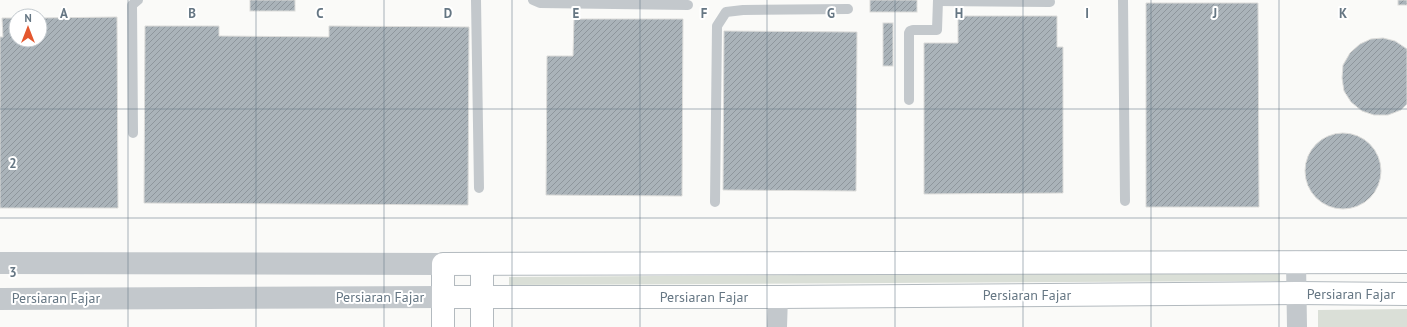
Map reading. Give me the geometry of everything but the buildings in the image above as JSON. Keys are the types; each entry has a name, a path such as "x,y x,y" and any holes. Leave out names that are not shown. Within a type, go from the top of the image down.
{"main road":[{"path":"443,327 443,264 1296,261 1407,262"},
{"path":"482,264 482,327"},
{"name":"Persiaran Fajar","path":"443,297 778,297 1297,293 1407,294"}],"street":[{"path":"1296,261 1298,327"},
{"path":"0,263 443,264"},
{"name":"Persiaran Fajar","path":"0,299 443,297"},
{"path":"777,327 778,297"}],"lane":[{"path":"133,133 132,6 138,0"},
{"path":"476,0 479,188"},
{"path":"533,0 540,3 688,5"},
{"path":"910,100 909,33 910,30 938,30 938,0 1050,2"},
{"path":"1123,0 1125,201"},
{"path":"715,202 717,26 726,12 743,5 848,9"}],"shaded area":[{"path":"1280,272 1280,281 509,285 509,277"},
{"path":"1407,309 1407,327 1318,327 1318,310"}]}
